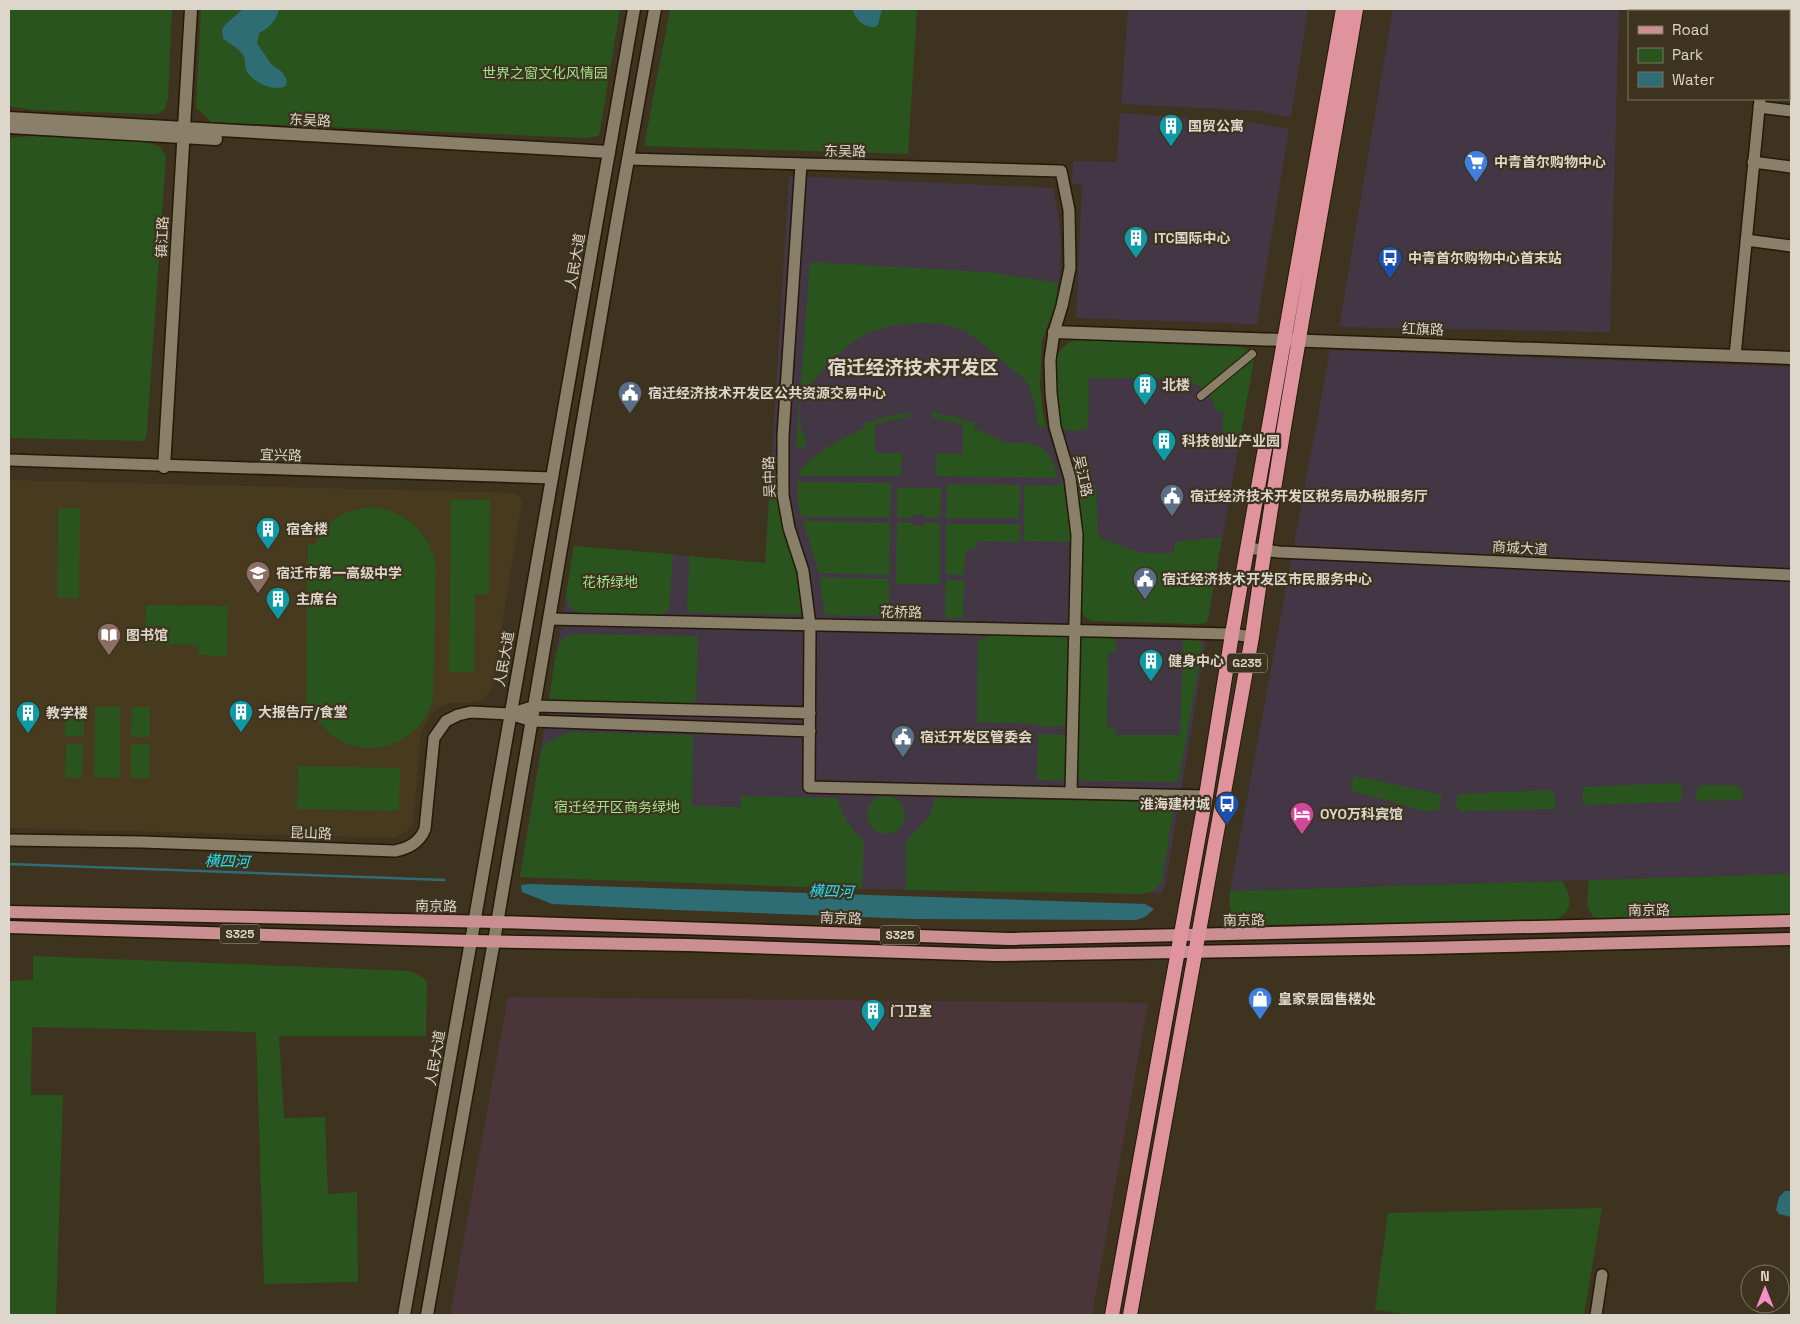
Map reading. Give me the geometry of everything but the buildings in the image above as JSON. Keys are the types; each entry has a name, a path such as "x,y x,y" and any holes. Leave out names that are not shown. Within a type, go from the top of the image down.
{"highway":[{"name":"G235","path":"1112,1315 1206,796 1232,634 1343,9"},
{"name":"G235","path":"1130,1315 1252,637 1264,551 1356,9"}],"main road":[{"name":"南京路","path":"9,912 475,921 1009,939 1791,922"},
{"name":"S325","path":"9,927 471,941 698,945 996,955 1423,948 1791,939"}],"street":[{"name":"镇江路","path":"164,467 190,9"},
{"name":"人民大道","path":"404,1315 475,921 634,9"},
{"path":"427,1315 498,922 655,9"},
{"path":"1735,356 1759,103 1791,111"},
{"name":"东吴路","path":"9,118 183,133"},
{"name":"东吴路","path":"9,127 183,133 608,155"},
{"name":"东吴路","path":"628,160 1062,171"},
{"path":"1754,162 1791,167"},
{"name":"吴中路","path":"800,164 783,436 783,495 790,528 803,571 810,625 809,786 1071,792"},
{"name":"吴江路","path":"1062,171 1069,210 1070,268 1054,332 1050,360 1054,418 1070,478 1077,535 1071,792"},
{"path":"1746,240 1791,246"},
{"name":"红旗路","path":"1054,332 1791,358"},
{"path":"1201,396 1252,354"},
{"name":"宜兴路","path":"9,460 164,467 552,478"},
{"name":"商城大道","path":"1247,548 1264,551 1791,574"},
{"name":"花桥路","path":"549,619 1232,634 1252,637"},
{"path":"510,714 535,706 810,713"},
{"name":"昆山路","path":"9,840 142,842 395,851 405,849 422,837 425,829 434,738 440,729 446,722 458,715 471,712 510,714"},
{"path":"510,714 532,721 810,731"},
{"path":"1071,792 1206,796"},
{"path":"1596,1315 1602,1275"}],"shaded area":[{"path":"1128,9 1308,9 1291,117 1259,111 1121,104"},
{"path":"1393,9 1619,9 1610,332 1339,327"},
{"path":"1120,113 1247,122 1289,129 1257,324 1076,318 1082,185 1072,184 1073,161 1117,162"},
{"path":"789,176 1053,188 1059,220 1060,272 1055,305 1042,341 1040,386 1043,414 1063,480 1070,526 1071,588 1068,634 1199,638 1206,643 1165,887 1162,893 906,890 520,877 574,546 765,563"},
{"path":"1076,340 1240,347 1249,350 1254,359 1208,620 1205,623 1092,621 1084,616 1082,612 1083,538 1077,494 1060,427 1059,353 1068,343"},
{"name":"淮海建材城","path":"1330,350 1791,367 1791,874 1230,891"},
{"name":"宿迁市第一高级中学","path":"9,480 515,493 520,497 522,501 492,688 483,700 451,703 441,706 434,711 427,721 421,733 413,822 407,831 395,838 9,828"},
{"path":"508,997 1148,1003 1092,1315 450,1315"}],"green space":[{"path":"9,9 172,9 168,100 164,110 157,114 146,114 33,110 9,106"},
{"name":"世界之窗文化风情园","path":"201,9 620,9 599,136 585,138 211,122 196,107"},
{"path":"670,9 917,9 908,154 644,146"},
{"path":"31,136 145,141 160,147 166,156 145,441 9,438 9,138"},
{"path":"810,262 987,272 1058,283 1055,305 1042,341 1040,386 1046,425 1043,428 1039,428 1033,397 1026,382 980,342 964,331 954,327 941,324 914,323 886,327 864,335 831,361 804,392 800,408 800,420 806,444 805,447 796,447"},
{"path":"1076,340 1240,347 1249,350 1254,359 1238,450 1229,448 1216,449 1217,443 1223,443 1223,412 1217,412 1213,400 1206,391 1197,385 1175,379 1089,378 1088,425 1086,429 1073,431 1060,427 1055,382 1056,359 1063,347"},
{"path":"932,412 975,423 974,428 1007,443 1027,443 1040,446 1052,459 1058,478 936,476 936,454 963,454 963,424 932,418"},
{"path":"909,413 909,418 890,420 875,425 875,453 902,453 901,476 797,476 802,468 818,454 865,428 863,424 887,416"},
{"path":"772,452 780,513 784,532 798,564 806,615 691,613 687,605 690,556 765,563"},
{"path":"1063,480 1070,526 1070,542 1024,541 1024,486 1060,485"},
{"path":"797,482 891,483 890,517 801,517"},
{"path":"947,484 1020,485 1019,518 946,518"},
{"path":"1085,485 1096,485 1098,535 1101,538 1140,553 1174,553 1175,542 1222,537 1208,620 1205,623 1092,621 1084,616 1082,612 1083,538 1077,494 1080,488"},
{"path":"897,488 941,488 940,518 925,518 925,515 912,515 912,518 897,518"},
{"path":"451,499 490,500 489,594 475,594 474,672 449,672"},
{"path":"373,507 397,514 407,519 416,527 430,546 436,570 433,698 428,712 420,725 409,735 382,747 368,748 353,746 334,737 323,726 311,709 306,709 308,544 315,544 324,528 338,517 355,510"},
{"path":"58,508 80,508 79,598 57,598"},
{"path":"803,521 890,523 889,575 819,573"},
{"path":"897,522 925,526 925,523 940,523 940,584 896,584"},
{"path":"946,524 1020,524 1020,542 977,541 977,548 969,549 965,556 964,575 946,574"},
{"name":"花桥绿地","path":"574,546 673,554 669,609 660,616 585,613 573,610 568,605 566,595"},
{"path":"819,577 889,579 889,616 825,615"},
{"path":"946,580 964,580 963,618 945,618"},
{"path":"146,605 228,606 227,656 199,655 198,645 145,644"},
{"path":"576,634 698,636 696,700 687,705 549,700 559,646 565,638"},
{"path":"991,634 1064,635 1069,640 1067,721 1065,726 1038,727 1038,724 977,722 978,641"},
{"path":"1081,635 1112,636 1116,641 1116,653 1108,653 1107,727 1115,728 1116,735 1180,735 1183,640 1196,640 1202,643 1177,782 1082,781 1077,778"},
{"path":"65,705 84,706 84,736 65,736"},
{"path":"95,707 120,707 120,778 94,777"},
{"path":"132,707 150,707 150,737 131,737"},
{"name":"宿迁经开区商务绿地","path":"569,732 693,735 692,806 741,807 741,796 837,798 847,821 864,841 862,889 520,877 541,751 545,744"},
{"path":"1038,734 1066,735 1068,739 1067,781 1037,780"},
{"path":"66,744 83,744 82,778 65,778"},
{"path":"131,744 150,744 149,778 131,778"},
{"path":"298,766 400,768 399,811 297,809"},
{"path":"1355,776 1435,793 1442,796 1440,808 1434,811 1424,811 1352,791 1351,783"},
{"path":"1677,783 1681,786 1683,796 1677,802 1584,805 1582,802 1583,787"},
{"path":"1704,785 1734,785 1741,788 1743,797 1741,800 1698,801 1696,795 1697,788"},
{"path":"1546,790 1554,792 1556,801 1554,809 1462,811 1456,807 1457,796 1461,794"},
{"path":"886,796 899,802 905,815 899,828 886,834 873,828 867,815 873,802"},
{"path":"934,798 1173,802 1174,806 1162,881 1154,890 1142,894 906,890 906,841 928,817"},
{"path":"1791,874 1791,914 1601,918 1593,917 1587,905 1589,880"},
{"path":"1562,881 1568,893 1568,910 1559,918 1552,920 1240,925 1233,917 1230,906 1230,891"},
{"path":"33,956 410,971 424,978 427,982 426,1036 279,1036 284,1118 325,1117 328,1194 357,1192 358,1282 264,1284 256,1032 32,1027 31,1095 63,1095 56,1315 9,1315 9,981 33,980"},
{"path":"1602,1208 1584,1315 1413,1315 1375,1310 1388,1213"}],"water":[{"path":"243,9 279,9 272,23 259,33 257,43 271,64 282,72 287,80 286,86 281,88 270,87 255,80 246,70 245,59 242,54 223,38 222,29"},
{"path":"852,9 882,9 878,25 870,27 863,24 858,20"},
{"path":"521,885 1145,904 1154,909 1145,917 1136,920 915,919 677,910 552,904 522,892"},
{"path":"1785,1191 1791,1191 1791,1217 1779,1214 1776,1210 1779,1197"}],"waterway":[{"name":"横四河","path":"9,864 444,880"}],"place":[{"name":"国贸公寓","path":"1171,147"},
{"name":"中青首尔购物中心","path":"1476,183"},
{"name":"ITC国际中心","path":"1136,259"},
{"name":"中青首尔购物中心首末站","path":"1390,279"},
{"name":"北楼","path":"1145,406"},
{"name":"宿迁经济技术开发区公共资源交易中心","path":"630,414"},
{"name":"科技创业产业园","path":"1164,462"},
{"name":"宿迁经济技术开发区税务局办税服务厅","path":"1172,517"},
{"name":"宿舍楼","path":"268,550"},
{"name":"宿迁市第一高级中学","path":"258,594"},
{"name":"宿迁经济技术开发区市民服务中心","path":"1145,600"},
{"name":"主席台","path":"278,620"},
{"name":"图书馆","path":"109,656"},
{"name":"健身中心","path":"1151,682"},
{"name":"大报告厅/食堂","path":"241,733"},
{"name":"教学楼","path":"28,734"},
{"name":"宿迁开发区管委会","path":"903,758"},
{"name":"淮海建材城","path":"1227,825"},
{"name":"OYO万科宾馆","path":"1302,835"},
{"name":"皇家景园售楼处","path":"1260,1020"},
{"name":"门卫室","path":"873,1032"}],"district":[{"name":"宿迁经济技术开发区","path":"913,367"}]}
